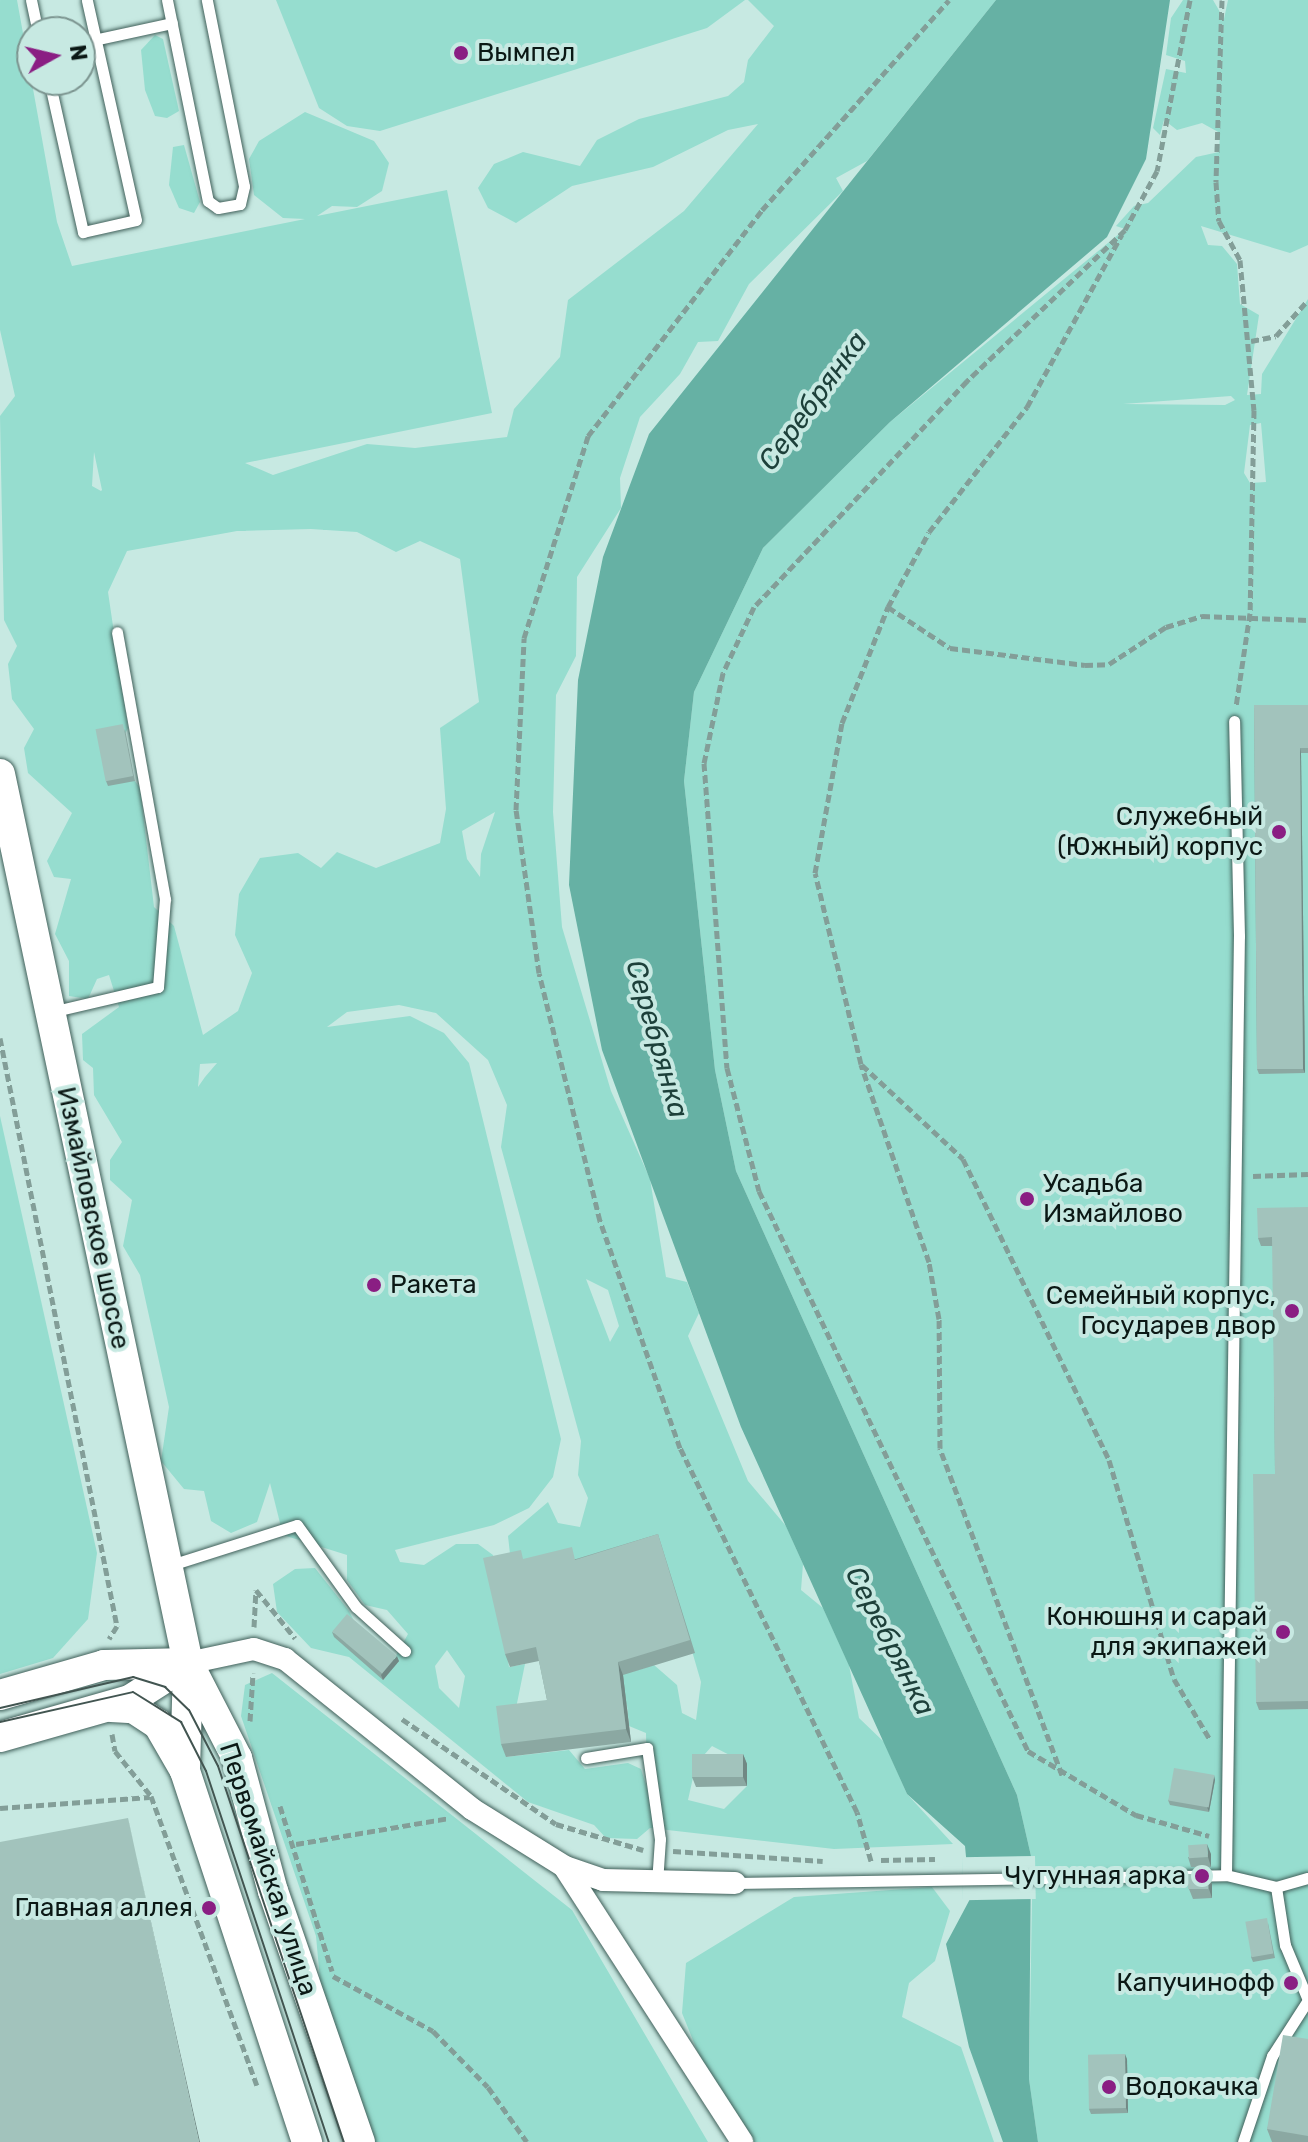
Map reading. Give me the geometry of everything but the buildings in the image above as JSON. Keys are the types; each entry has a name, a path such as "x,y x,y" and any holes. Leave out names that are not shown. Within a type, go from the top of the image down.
{"main road":[{"name":"Измайловское шоссе","path":"0,774 188,1663"},
{"path":"0,1695 104,1665 188,1663"},
{"path":"109,1715 150,1691 188,1663"},
{"name":"Первомайская улица","path":"188,1663 185,1771 307,2142"},
{"name":"Первомайская улица","path":"188,1663 237,1758 273,1891 360,2142"},
{"path":"0,1737 133,1708 158,1724 185,1771"}],"street":[{"path":"188,1663 271,1652 478,1813 565,1867 603,1880 735,1883"},
{"path":"565,1867 742,2142"}],"lane":[{"path":"167,0 208,201 240,204 244,186 207,0"},
{"path":"53,96 83,232 136,220 96,40 172,23"},
{"path":"50,1012 158,987 165,899 117,632"},
{"path":"1226,1875 1236,1176 1234,721"},
{"path":"166,1566 297,1525 356,1607 405,1651"},
{"path":"586,1758 647,1748 660,1850 657,1883"},
{"path":"735,1883 1226,1875 1276,1887 1308,1878"},
{"path":"1243,2142 1272,2056 1308,2000 1285,1945 1276,1887"}],"path":[{"path":"871,1861 857,1812 680,1448 600,1221 539,973 516,810 524,638 588,436 762,210 949,0"},
{"path":"1062,1775 940,1448 939,1319 929,1262 861,1064 815,873 842,723 888,607 929,532 1027,407 1157,171 1190,0"},
{"path":"1222,0 1218,208 1240,260 1251,341 1250,613 1234,721"},
{"path":"1125,230 967,381 754,607 723,673 704,763 727,1068 759,1191 1028,1751 1062,1775 1136,1815 1226,1841"},
{"path":"1251,341 1276,336 1308,300"},
{"path":"888,607 950,648 1085,665 1138,652 1166,627 1250,613 1308,620"},
{"path":"0,1038 117,1626"},
{"path":"861,1064 963,1159 1109,1460 1174,1679 1227,1767"},
{"path":"1236,1176 1308,1174"},
{"path":"256,1590 305,1646"},
{"path":"247,1709 255,1738"},
{"path":"390,1711 556,1824 660,1850 840,1862"},
{"path":"109,1715 115,1751 151,1796 262,2099"},
{"path":"0,1808 151,1796"},
{"path":"275,1796 296,1844 338,1991"},
{"path":"296,1844 478,1813"},
{"path":"856,1861 941,1859 962,1879"},
{"path":"333,1976 433,2031 488,2087 527,2142"}],"shaded area":[{"path":"0,0 17,0 20,16 16,16 16,96 34,96 57,222 72,266 305,219 283,218 254,195 249,159 259,141 305,112 374,141 389,163 382,191 357,207 332,206 317,216 447,190 492,413 245,463 273,475 367,444 415,448 507,437 514,409 560,357 568,300 684,211 758,124 728,130 653,167 572,186 516,223 488,208 478,188 494,164 523,152 580,166 597,140 639,119 728,96 744,82 748,60 774,26 748,0 996,0 867,161 836,178 843,191 749,284 718,341 698,342 680,374 640,417 620,478 621,508 577,577 576,656 556,695 553,812 562,927 611,1091 650,1179 666,1277 687,1282 699,1313 688,1336 748,1481 786,1526 803,1564 801,1590 823,1608 849,1665 859,1718 884,1742 907,1794 953,1844 834,1849 650,1828 637,1839 606,1838 594,1825 528,1802 349,1657 311,1648 277,1612 273,1584 295,1569 315,1568 349,1611 383,1679 408,1634 387,1610 365,1605 347,1580 347,1555 283,1535 270,1483 257,1522 231,1533 211,1521 204,1491 184,1489 161,1461 169,1407 140,1275 123,1246 132,1200 110,1180 110,1160 122,1142 94,1095 93,1068 83,1060 82,1034 119,1007 109,975 97,979 88,999 69,996 69,961 55,934 71,879 54,877 47,861 72,813 28,773 24,748 34,729 12,699 8,664 17,646 4,620 0,416 15,396 0,330","holes":["94,452 102,490 92,486","311,529 357,532 396,552 420,541 460,559 479,702 440,728 446,809 440,843 376,868 337,852 321,868 298,853 260,858 239,894 235,935 252,973 238,1011 203,1035 174,926 154,907 140,788 115,754 128,728 108,592 127,551 237,531","495,812 481,854 480,877 467,859 462,831","399,1005 436,1013 488,1060 507,1105 501,1147 581,1441 578,1475 588,1498 580,1527 558,1523 548,1502 508,1536 510,1554 534,1571 627,1705 629,1726 646,1733 647,1788 641,1769 628,1763 585,1769 569,1750 506,1757 525,1664 509,1667 493,1555 478,1544 456,1544 424,1565 400,1562 395,1550 494,1525 529,1508 553,1477 561,1439 469,1063 444,1033 410,1016 327,1027 347,1012","217,1063 198,1087 200,1064","586,1279 608,1290 619,1326 610,1342","662,1548 701,1682 696,1720 682,1713 677,1685 654,1665 631,1672","447,1650 465,1676 459,1708 439,1688 435,1666","712,1746 747,1764 747,1786 724,1809 688,1800 696,1764"]},
{"name":"Вымпел","path":"276,0 745,0 707,28 380,131 347,126 319,108"},
{"name":"Усадьба Измайлово","path":"1183,0 1213,0 1224,19 1228,0 1308,0 1308,245 1290,253 1201,226 1208,245 1222,246 1237,264 1240,304 1259,315 1247,395 1261,394 1262,374 1308,299 1308,2142 1038,2142 1029,2079 1032,1899 963,1900 962,1858 1031,1856 1017,1795 736,1171 715,1070 684,781 694,692 763,548 890,422 1125,229 1116,226 1134,206 1148,203 1196,157 1219,152 1220,133 1202,123 1177,130 1164,120 1160,135 1153,128 1166,69 1186,73 1185,61 1166,55 1171,18","holes":["1231,396 1235,400 1225,405 1123,404","1261,423 1266,482 1250,483 1244,473 1250,425"]},
{"path":"155,35 163,39 179,111 167,118 155,116 145,90 141,50"},
{"path":"184,145 200,202 194,213 179,208 169,185 173,147"},
{"path":"0,1116 97,1553 88,1619 53,1658 0,1674"},
{"path":"272,1673 572,1910 708,2142 370,2142 321,1991 316,1936 241,1716 245,1685"},
{"path":"932,1887 950,1911 935,1961 909,1983 902,2017 961,2047 994,2142 752,2142 703,2065 682,2013 686,1963 794,1897"}],"water":[{"name":"Серебрянка","path":"996,0 1170,0 1146,159 1107,237 890,422 763,548 694,692 684,781 715,1070 736,1171 1017,1795 1031,1856 1029,2079 1038,2142 1003,2142 969,2047 946,1944 970,1899 965,1846 907,1794 741,1427 602,1050 569,885 578,680 603,557 649,434"}],"pier":[{"path":"1035,1856 1036,1899 963,1900 962,1857"}],"tram line":[{"path":"0,1708 133,1677 165,1687 189,1710 218,1766 344,2142"},
{"path":"0,1722 133,1692 181,1722 206,1771 329,2142"}],"place":[{"name":"Вымпел","path":"461,53"},
{"name":"Служебный (Южный) корпус","path":"1279,832"},
{"name":"Усадьба Измайлово","path":"1027,1199"},
{"name":"Ракета","path":"374,1285"},
{"name":"Семейный корпус, Государев двор","path":"1292,1311"},
{"name":"Конюшня и сарай для экипажей","path":"1283,1632"},
{"name":"Чугунная арка","path":"1202,1876"},
{"name":"Главная аллея","path":"209,1908"},
{"name":"Капучинофф","path":"1291,1983"},
{"name":"Водокачка","path":"1109,2087"}]}
